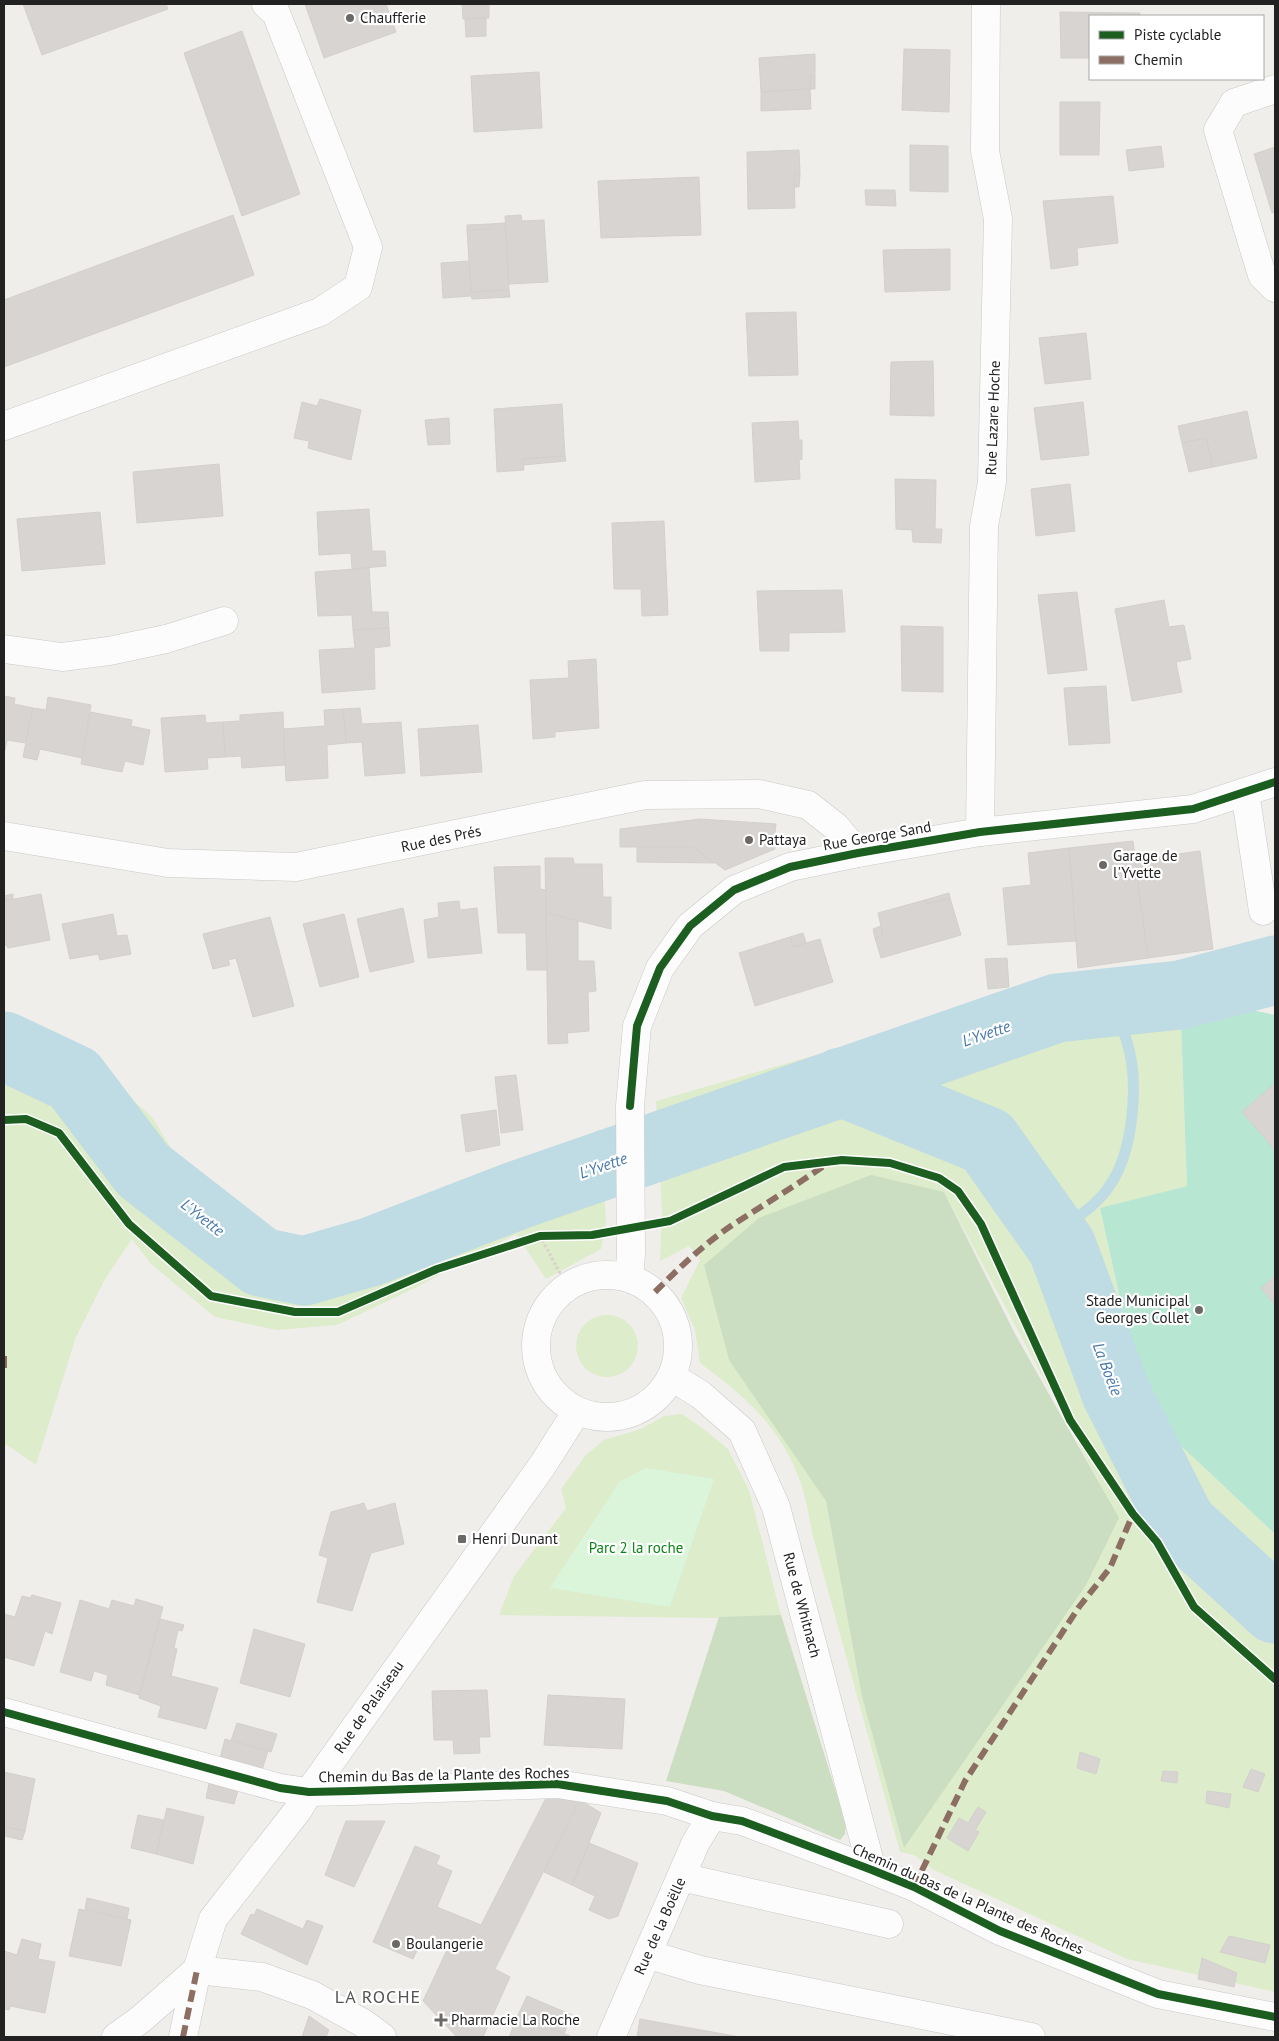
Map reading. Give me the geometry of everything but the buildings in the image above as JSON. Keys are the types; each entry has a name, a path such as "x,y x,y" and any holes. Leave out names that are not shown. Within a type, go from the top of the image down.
{"street":[{"path":"4,426 320,312 358,287 368,247 276,13 266,4"},
{"name":"Rue Lazare Hoche","path":"980,832 984,526 992,482 998,218 986,151 986,4"},
{"path":"1275,89 1234,102 1218,130 1262,275 1275,288"},
{"path":"4,649 62,657 109,651 166,639 224,622"},
{"name":"Rue George Sand","path":"629,1278 632,1217 630,1106 637,1026 660,968 690,926 734,890 790,867 858,853 980,832 1193,810 1275,782"},
{"path":"1245,792 1262,911"},
{"name":"Rue des Prés","path":"4,836 168,863 296,867 645,795 759,794 808,805 836,827 858,853"},
{"path":"608,1274 643,1283 655,1292 670,1310 678,1332 678,1355 672,1377 660,1395 641,1409 620,1416 606,1417 598,1417 577,1411 560,1400 548,1386 539,1369 535,1351 536,1332 543,1314 553,1298 568,1286 587,1277 608,1274"},
{"name":"Rue de Whitnach","path":"672,1377 701,1395 742,1431 776,1507 872,1870"},
{"name":"Rue de Palaiseau","path":"183,2037 197,1970 213,1919 298,1810 542,1466 577,1411"},
{"name":"Chemin du Bas de la Plante des Roches","path":"4,1712 280,1788 309,1792 557,1784 667,1800 712,1816 742,1821 872,1870 914,1887 1000,1930 1158,1994 1275,2017"},
{"name":"Rue de la Boëlle","path":"611,2037 696,1842 712,1816"},
{"path":"681,1877 889,1924"},
{"path":"647,1954 700,1970 1031,2037"},
{"path":"116,2037 141,2019 197,1970 262,1977 312,1995 363,2023 382,2037"}],"path":[{"path":"540,1236 562,1275"}],"green space":[{"path":"1118,968 1180,995 1187,1186 1100,1209 1145,1412 1275,1534 1275,1992 1127,1959 934,1870 914,1855 900,1852 813,1536 803,1490 793,1464 773,1430 761,1415 733,1389 700,1363 695,1330 681,1298 700,1260 689,1246 660,1261 662,1212 656,1101","holes":["944,1192 1118,1518 904,1848 862,1697 826,1501"]},
{"name":"Stade Municipal Georges Collet","path":"1180,995 1275,1015 1275,1534 1145,1412 1100,1208 1187,1186"},
{"path":"4,1031 42,1038 106,1076 152,1117 193,1184 265,1240 312,1248 370,1235 498,1173 569,1150 599,1129 606,1221 601,1249 546,1279 516,1234 417,1287 337,1325 277,1330 215,1317 151,1264 132,1239 105,1279 76,1337 36,1465 4,1443"},
{"path":"871,1175 944,1192 1015,1334 1119,1518 1086,1585 904,1848 862,1697 826,1501 729,1360 704,1265 759,1218"},
{"path":"607,1315 619,1318 629,1324 635,1334 638,1346 635,1358 629,1368 619,1374 607,1377 595,1374 585,1368 579,1358 576,1346 579,1334 585,1324 595,1318"},
{"path":"682,1414 728,1449 749,1490 781,1615 714,1618 499,1615 514,1576 566,1508 561,1489 586,1455 604,1440 641,1429 664,1416"},
{"name":"Parc 2 la roche","path":"646,1468 714,1479 670,1607 550,1588 619,1482"},
{"path":"781,1615 846,1824 845,1834 840,1840 724,1791 666,1781 719,1617"}],"waterway":[{"name":"L'Yvette","path":"4,1046 74,1079 143,1170 261,1262 304,1271 370,1252 518,1195 1057,1008 1180,995 1275,970"},
{"path":"1052,1234 1083,1213 1103,1195 1117,1173 1129,1136 1132,1116 1133,1075 1126,1039 1108,1002"},
{"name":"La Boële","path":"841,1082 987,1141 1062,1247 1116,1393 1182,1524 1275,1609"}],"marked path":[{"path":"655,1292 723,1231 825,1165"},
{"path":"4,1356 4,1373"},
{"path":"914,1887 965,1781 1079,1607 1110,1568 1133,1514"},
{"path":"183,2037 197,1970"}],"cycle path":[{"path":"630,1106 637,1026 660,968 690,926 734,890 790,867 858,853 980,832 1193,809 1275,782"},
{"path":"4,1120 26,1119 59,1133 129,1224 211,1296 295,1312 338,1312 437,1269 540,1236 592,1235 670,1221 784,1167 842,1160 890,1163 939,1178 958,1191 981,1224 1070,1420 1133,1514 1157,1542 1194,1607 1275,1679"},
{"path":"4,1712 280,1788 309,1792 557,1784 667,1801 712,1816 742,1821 872,1870 914,1887 1000,1931 1158,1994 1275,2017"}],"place":[{"name":"Chaufferie","path":"350,18"},
{"name":"Pattaya","path":"749,840"},
{"name":"Garage de l'Yvette","path":"1103,865"},
{"name":"Stade Municipal Georges Collet","path":"1199,1310"},
{"name":"Henri Dunant","path":"462,1539"},
{"name":"Boulangerie","path":"396,1944"},
{"name":"Pharmacie La Roche","path":"441,2020"}],"district":[{"name":"LA ROCHE","path":"378,1997"}]}
